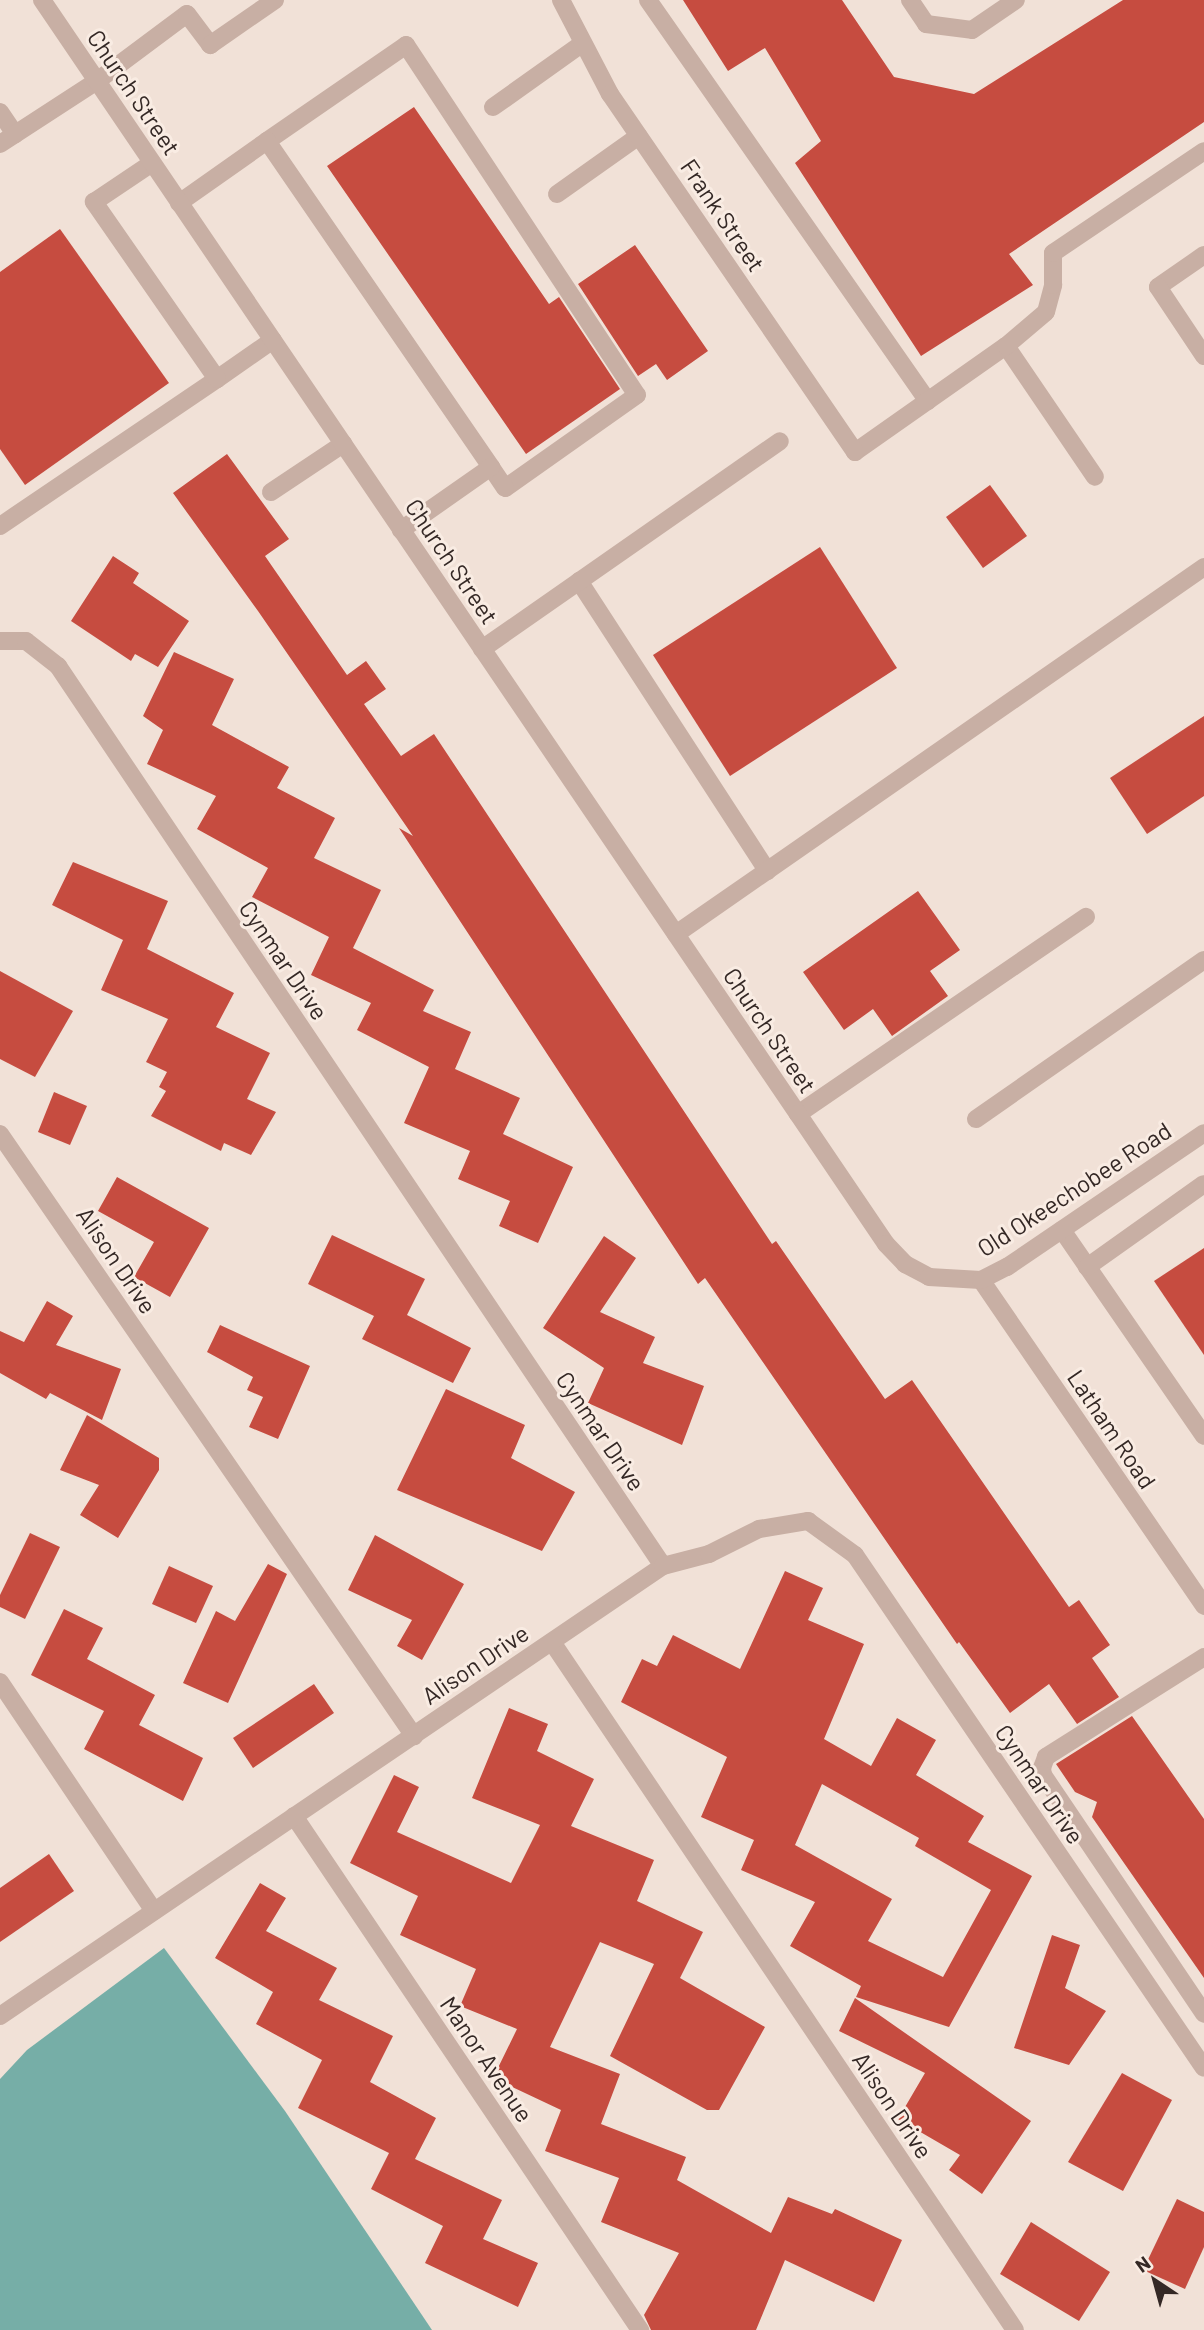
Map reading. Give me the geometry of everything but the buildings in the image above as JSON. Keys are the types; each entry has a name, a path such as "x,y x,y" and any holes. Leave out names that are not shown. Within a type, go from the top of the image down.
{"street":[{"name":"Church Street","path":"42,0 821,1149"},
{"path":"0,112 7,139 97,81 182,7 210,46 275,0"},
{"name":"Frank Street","path":"561,0 610,94 855,452 928,401"},
{"path":"648,0 928,401 1006,346 1046,312 1053,285 1053,253 1204,151"},
{"path":"910,0 926,24 972,30 1016,0"},
{"path":"493,107 583,43"},
{"path":"179,203 267,141 406,45 637,395 505,488 267,141"},
{"path":"557,194 639,136"},
{"path":"152,163 94,202 217,379"},
{"path":"1204,255 1158,287 1204,356"},
{"path":"0,526 273,340"},
{"path":"1006,346 1095,477"},
{"path":"482,649 780,441"},
{"path":"271,492 343,444"},
{"path":"401,530 491,467"},
{"path":"676,934 1204,567"},
{"path":"579,581 767,871"},
{"name":"Cynmar Drive","path":"0,641 26,641 58,666 663,1566 709,1554 759,1530 808,1521 855,1555 1204,2068"},
{"path":"798,1114 1086,917"},
{"path":"976,1119 1204,960"},
{"name":"Old Okeechobee Road","path":"821,1149 886,1244 905,1264 929,1277 981,1280 1007,1267 1204,1133"},
{"name":"Alison Drive","path":"0,1134 414,1736 552,1642 1015,2330"},
{"path":"1087,1267 1204,1184"},
{"path":"1062,1230 1204,1436"},
{"name":"Latham Road","path":"981,1280 1204,1606"},
{"path":"552,1642 663,1566"},
{"path":"1204,1657 1046,1757 1042,1768 1043,1775 1204,2014"},
{"path":"0,1682 154,1911"},
{"path":"0,2016 414,1736"},
{"name":"Manor Avenue","path":"295,1816 640,2330"}],"water":[{"path":"164,1948 285,2111 432,2330 0,2330 0,2079 27,2050"}]}
